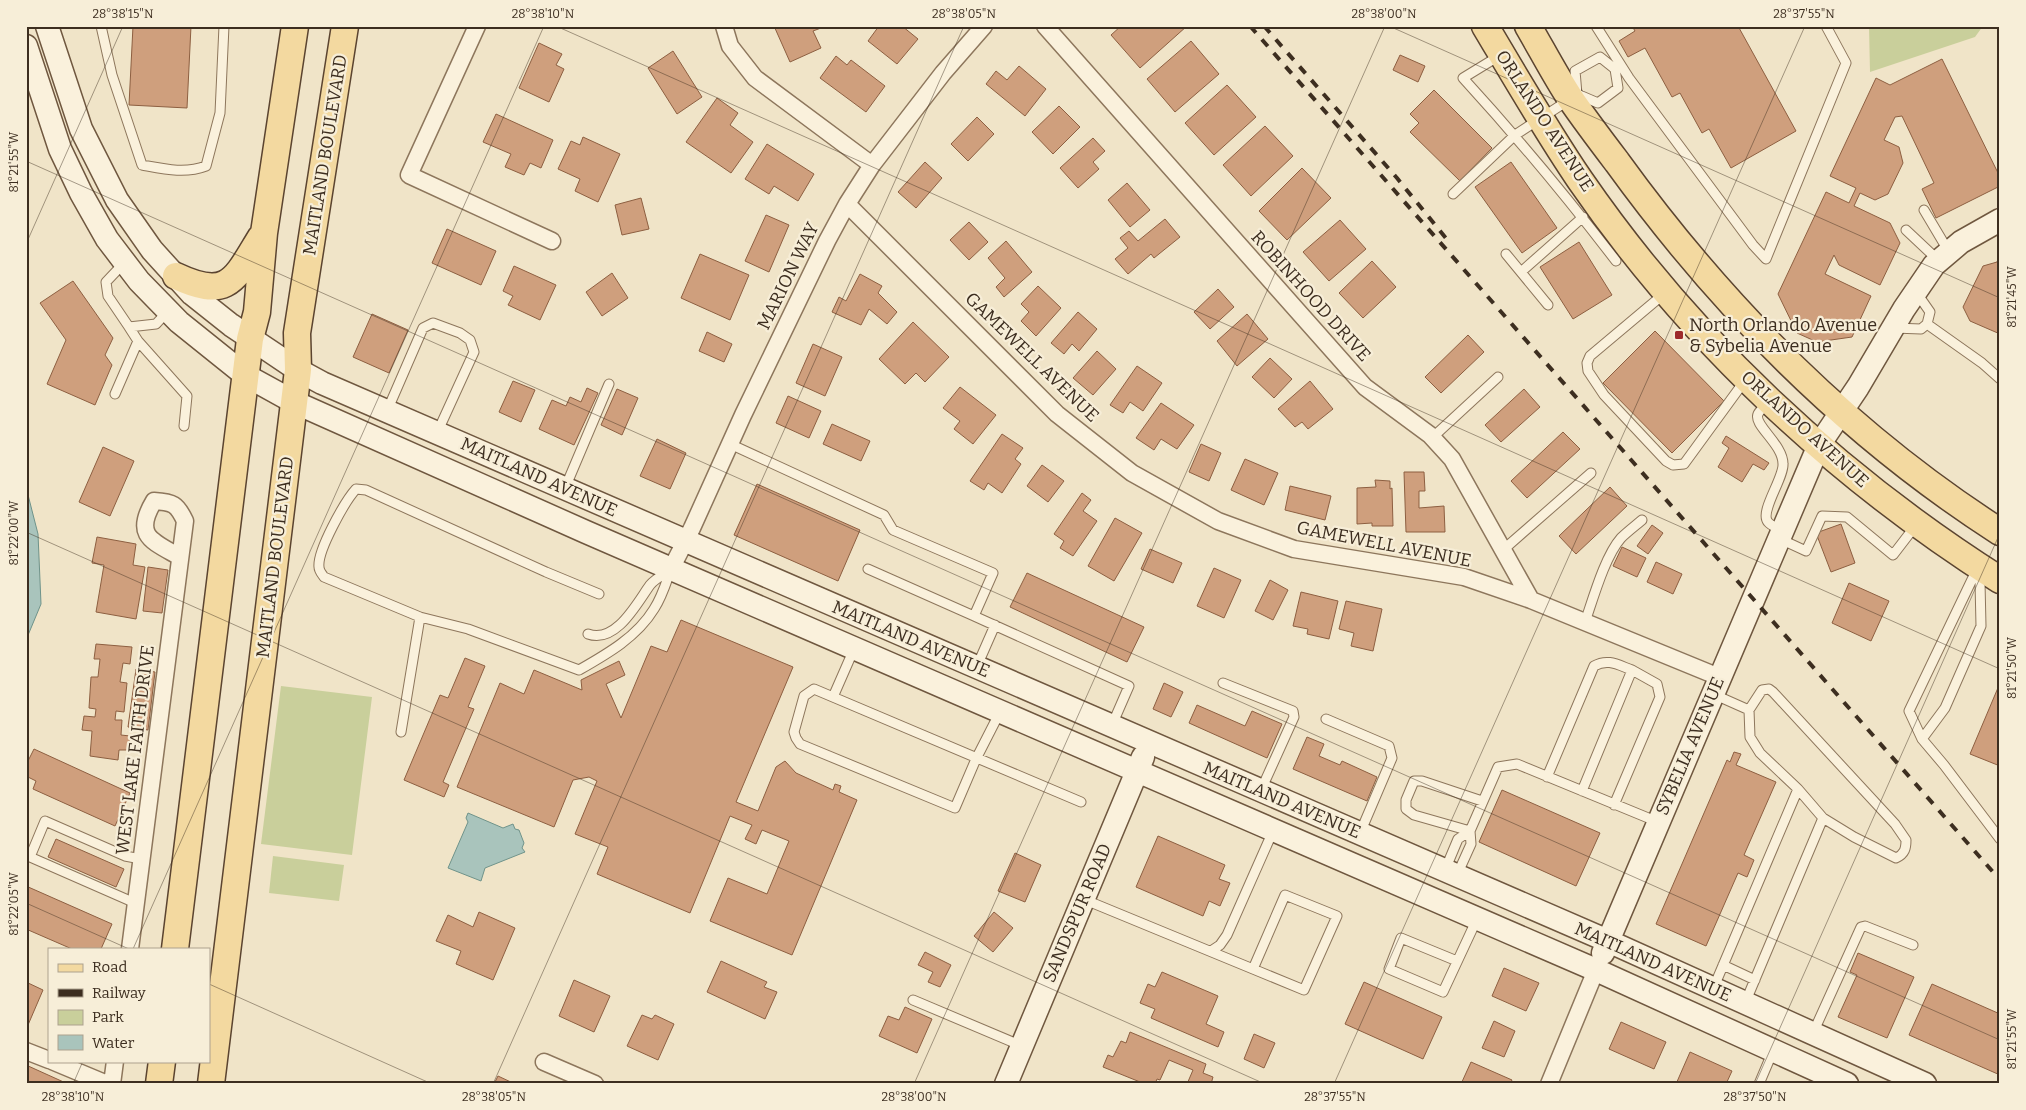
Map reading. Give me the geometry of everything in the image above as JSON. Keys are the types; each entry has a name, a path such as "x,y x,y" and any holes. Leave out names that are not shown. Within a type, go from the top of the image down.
{"main road":[{"name":"MAITLAND AVENUE","path":"47,26 81,129 117,200 152,250 192,294 250,339 298,370 437,433 1608,941 1925,1084"},
{"path":"175,948 245,375 250,339 257,312 264,232 295,26"},
{"name":"ORLANDO AVENUE","path":"1485,26 1540,118 1581,181 1667,291 1706,336 1770,401 1819,445 1917,524 1988,573"},
{"name":"ORLANDO AVENUE","path":"1528,26 1654,214 1695,264 1749,323 1840,412 1925,480 2000,532"},
{"name":"MAITLAND BOULEVARD","path":"211,1084 298,370 297,333 345,28"},
{"name":"MAITLAND AVENUE","path":"26,46 60,149 102,231 124,262 168,312 245,375 294,402 671,569 1596,970 1847,1084"},
{"name":"SYBELIA AVENUE","path":"1596,970 1819,445 1916,292 1944,257 1961,242 2000,220"},
{"path":"176,276 202,287 212,287 226,283 239,273 264,232"},
{"name":"SANDSPUR ROAD","path":"1006,1084 1149,742"},
{"path":"159,1084 162,1062"}],"street":[{"path":"477,26 409,175 552,240"},
{"path":"724,26 730,46 755,78 872,165"},
{"name":"MARION WAY","path":"671,569 823,250 847,204 872,165 943,73 984,26"},
{"name":"ROBINHOOD DRIVE","path":"1045,26 1365,387 1433,437 1452,459 1531,600"},
{"name":"GAMEWELL AVENUE","path":"847,204 1057,414 1132,473 1218,522 1294,549 1464,577 1531,600 1585,622 1716,686"},
{"name":"WEST LAKE FAITH DRIVE","path":"130,948 180,557"},
{"name":"SYBELIA AVENUE","path":"1549,1084 1596,970"},
{"path":"26,1051 48,1060"},
{"path":"52,1062 107,1084"},
{"path":"112,1084 115,1062"},
{"path":"544,1062 595,1084"}],"lane":[{"path":"101,26 112,75 142,165 169,170 195,171 206,166 220,113 224,26"},
{"path":"1596,26 1617,67 1753,245 1766,259 1846,63 1826,26"},
{"path":"1502,54 1463,78 1515,135 1583,217 1616,261"},
{"path":"1574,97 1575,71 1600,57 1617,67"},
{"path":"1453,194 1515,135 1540,118 1574,97 1598,103 1618,88 1617,67"},
{"path":"1924,210 1944,257"},
{"path":"1521,272 1583,217"},
{"path":"1906,230 1944,257"},
{"path":"1506,254 1548,305"},
{"path":"124,262 106,282 108,296 138,341 187,396 184,426"},
{"path":"1667,291 1590,356 1587,363 1588,371 1604,395 1666,462 1673,465 1684,464 1747,378"},
{"path":"1893,328 1921,329 1927,324 1930,312 1916,292"},
{"path":"129,327 156,324 168,312"},
{"path":"387,411 422,328 433,323 460,333 470,340 474,352 437,433"},
{"path":"1927,324 1982,363 2000,379"},
{"path":"116,394 138,341"},
{"path":"1433,437 1498,377"},
{"path":"564,488 609,384"},
{"path":"1770,401 1757,417 1758,424 1778,444 1783,459 1784,469 1768,507 1766,519 1780,534 1806,551 1822,516 1847,517 1893,555 1917,524"},
{"path":"730,444 884,515 893,530 993,573 974,616"},
{"path":"1503,550 1591,473"},
{"path":"599,594 546,572 366,490 356,489 349,496 324,542 319,557 319,569 324,577 420,617 468,629 579,670 609,653 637,629 654,610 671,569"},
{"path":"1585,622 1593,597 1614,548 1621,538 1642,520"},
{"path":"588,634 597,637 605,635 618,626 630,615 652,583 671,569"},
{"path":"868,569 1129,686 1112,726"},
{"path":"1988,573 1909,711 1922,739 2000,839"},
{"path":"1922,739 1944,708 1981,626 1980,582 1988,573"},
{"path":"401,732 420,617"},
{"path":"976,667 995,625"},
{"path":"833,697 854,649"},
{"path":"1547,777 1594,666 1601,662 1609,661 1632,670 1657,684 1660,697 1614,804"},
{"path":"1582,791 1632,670"},
{"path":"1223,682 1293,712 1294,717 1261,791"},
{"path":"1716,686 1749,710"},
{"path":"1769,688 1895,824 1906,840 1906,850 1902,856 1896,858 1854,837 1823,818 1798,789 1760,753 1750,737 1749,710 1762,690 1769,688"},
{"path":"1000,712 976,759 955,808 800,744 794,732 804,696 814,689 976,759 1081,802"},
{"path":"1326,719 1389,746 1392,758 1360,834"},
{"path":"1451,873 1471,844 1470,831 1498,767 1517,764 1658,822"},
{"path":"1470,831 1414,815 1406,809 1406,800 1414,781 1422,781 1482,801"},
{"path":"1713,989 1798,789"},
{"path":"1745,1003 1823,818"},
{"path":"135,903 30,857 45,821 125,856 141,859"},
{"path":"1211,951 1220,945 1227,935 1274,830"},
{"path":"1451,873 1458,839 1470,831"},
{"path":"1083,899 1211,951 1253,969 1304,990 1337,916 1285,895 1253,969"},
{"path":"1457,961 1401,938 1389,969 1443,992 1477,919"},
{"path":"1813,1033 1861,927 1866,926 1913,945"},
{"path":"1723,965 1755,980"},
{"path":"913,1000 1022,1046"},
{"path":"1759,1084 1773,1050"}],"green space":[{"path":"1869,26 1983,26 1975,37 1870,72"},
{"path":"281,686 372,697 352,855 261,844"},
{"path":"273,856 344,865 339,901 269,893"}],"water":[{"path":"26,487 38,534 41,604 26,640"},
{"path":"468,813 503,828 513,824 515,829 519,830 524,843 522,848 525,852 485,868 481,881 448,868 468,822 466,818"}],"building":[{"path":"133,26 191,26 187,108 129,105"},
{"path":"774,26 820,26 821,28 813,31 821,48 790,62"},
{"path":"879,26 902,26 918,39 897,64 868,41"},
{"path":"1121,26 1187,26 1140,68 1111,35"},
{"path":"1632,26 1738,26 1796,131 1731,168 1709,129 1702,133 1680,93 1672,97 1645,48 1628,57 1619,41 1635,31"},
{"path":"1191,41 1219,74 1175,112 1147,79"},
{"path":"539,43 562,54 556,65 564,69 549,102 519,88"},
{"path":"673,51 702,97 677,114 648,68"},
{"path":"1400,55 1425,66 1418,82 1393,70"},
{"path":"836,56 847,65 851,60 885,86 866,112 820,78"},
{"path":"1942,59 2000,177 2000,186 1936,218 1922,189 1934,183 1902,116 1895,117 1884,140 1899,147 1903,163 1888,194 1875,200 1860,193 1854,206 1890,223 1900,243 1880,285 1839,265 1834,255 1825,274 1871,296 1852,337 1817,342 1797,333 1778,294 1826,192 1849,203 1856,188 1830,176 1876,78 1890,85"},
{"path":"1019,66 1046,89 1025,116 986,84 996,71 1007,80"},
{"path":"1227,85 1256,117 1214,155 1185,123"},
{"path":"1434,90 1492,148 1460,181 1410,132 1419,123 1410,114"},
{"path":"717,98 738,113 730,125 753,142 731,173 686,142"},
{"path":"1059,106 1080,127 1053,154 1032,132"},
{"path":"496,114 553,140 541,168 530,163 524,175 505,167 511,154 483,142"},
{"path":"977,117 994,134 968,161 951,144"},
{"path":"1265,126 1293,156 1251,196 1223,165"},
{"path":"583,137 620,154 598,202 575,191 580,179 558,169 571,141 580,145"},
{"path":"1093,138 1105,151 1093,162 1099,169 1078,188 1060,168"},
{"path":"767,144 814,174 798,201 774,186 769,194 745,179"},
{"path":"925,162 942,178 916,208 898,192"},
{"path":"1511,162 1557,228 1522,253 1475,187"},
{"path":"1302,168 1331,198 1287,240 1259,211"},
{"path":"1127,183 1150,210 1130,227 1108,200"},
{"path":"641,198 649,229 622,235 615,205"},
{"path":"766,215 789,225 769,272 745,261"},
{"path":"1165,219 1180,237 1154,258 1151,254 1128,274 1115,259 1128,248 1120,238 1129,231 1138,241"},
{"path":"1340,220 1366,249 1329,281 1303,252"},
{"path":"969,222 988,242 969,260 950,240"},
{"path":"447,229 496,251 481,285 432,263"},
{"path":"1006,241 1032,272 1004,297 996,287 1005,278 988,258"},
{"path":"1579,242 1612,295 1573,319 1540,267"},
{"path":"700,254 749,275 730,320 681,298"},
{"path":"2000,255 2000,334 1970,321 1963,307 1983,266 1997,262"},
{"path":"1372,261 1396,287 1363,318 1339,293"},
{"path":"514,266 556,285 540,320 508,305 513,296 503,291"},
{"path":"612,273 628,298 602,316 586,292"},
{"path":"860,274 882,286 878,293 897,312 887,324 869,309 861,325 832,312 839,297 846,301"},
{"path":"73,281 113,338 105,355 112,365 95,405 47,384 66,340 40,303"},
{"path":"1038,286 1061,308 1036,336 1021,321 1029,312 1021,304"},
{"path":"1218,289 1234,307 1210,329 1194,312"},
{"path":"1078,312 1097,329 1079,351 1072,344 1064,354 1051,343"},
{"path":"372,314 408,330 389,373 353,357"},
{"path":"1247,314 1268,339 1237,366 1217,341"},
{"path":"913,322 949,357 925,382 916,373 905,384 879,359"},
{"path":"1655,331 1724,401 1672,453 1603,383"},
{"path":"707,332 732,344 724,362 699,351"},
{"path":"1468,335 1484,352 1441,393 1425,377"},
{"path":"813,344 842,357 825,396 796,383"},
{"path":"1097,351 1116,369 1093,395 1073,378"},
{"path":"1270,358 1292,379 1274,398 1252,377"},
{"path":"1137,366 1162,383 1143,411 1130,402 1123,413 1110,405"},
{"path":"513,381 535,390 521,422 499,412"},
{"path":"1310,381 1333,409 1308,429 1302,422 1295,427 1278,409"},
{"path":"960,387 996,415 973,444 954,429 960,421 943,408"},
{"path":"587,388 598,393 574,445 539,429 552,400 566,406 570,397 581,402"},
{"path":"617,389 638,398 622,435 601,425"},
{"path":"1524,389 1540,407 1501,442 1485,425"},
{"path":"788,396 821,411 809,438 776,423"},
{"path":"1161,403 1194,425 1177,449 1161,439 1154,450 1136,438"},
{"path":"832,424 870,441 861,461 823,444"},
{"path":"1563,432 1580,449 1527,498 1511,481"},
{"path":"1002,434 1023,448 1015,459 1021,464 1002,493 988,483 984,490 970,481"},
{"path":"1726,436 1769,463 1764,470 1753,464 1742,482 1718,467 1729,448 1722,443"},
{"path":"657,439 686,453 670,489 640,476"},
{"path":"1201,444 1221,453 1209,481 1189,472"},
{"path":"103,447 134,461 110,516 79,502"},
{"path":"1245,459 1278,473 1264,505 1231,490"},
{"path":"1042,465 1064,481 1048,502 1027,486"},
{"path":"1404,472 1424,472 1425,491 1419,491 1419,508 1444,506 1445,532 1406,532"},
{"path":"1375,480 1390,481 1390,489 1392,488 1393,526 1372,526 1372,523 1357,524 1357,488 1376,487"},
{"path":"757,484 860,530 838,581 734,535"},
{"path":"1290,486 1331,496 1325,520 1285,510"},
{"path":"1610,487 1627,506 1576,554 1559,536"},
{"path":"1082,493 1091,500 1083,511 1097,521 1073,556 1060,548 1064,541 1054,534"},
{"path":"1115,518 1142,533 1114,581 1088,566"},
{"path":"1841,524 1855,563 1831,572 1816,533"},
{"path":"1652,525 1663,533 1648,554 1637,546"},
{"path":"97,537 136,544 133,565 145,567 136,619 96,612 104,565 92,563"},
{"path":"1622,547 1646,558 1637,577 1613,566"},
{"path":"1150,549 1182,563 1173,583 1141,569"},
{"path":"1656,562 1682,574 1673,594 1647,582"},
{"path":"148,567 168,570 162,613 143,611"},
{"path":"1214,568 1241,580 1224,618 1197,606"},
{"path":"1027,573 1144,627 1127,662 1010,607"},
{"path":"1270,580 1288,590 1273,620 1255,611"},
{"path":"1849,583 1889,601 1871,641 1832,623"},
{"path":"1301,592 1338,601 1329,639 1307,634 1308,629 1293,626"},
{"path":"1346,601 1382,609 1373,651 1351,646 1354,633 1339,629"},
{"path":"681,620 793,667 736,802 758,811 776,767 785,761 796,773 833,790 835,784 841,786 839,792 857,800 792,955 710,921 728,878 767,894 789,841 762,830 756,844 745,839 752,825 730,816 690,913 597,874 608,847 575,834 597,781 589,777 573,780 554,827 457,787 500,683 524,694 534,670 582,690 581,680 619,661 625,675 606,684 621,718 651,646 667,652"},
{"path":"96,644 132,647 130,664 123,663 120,682 127,683 124,712 116,711 115,720 122,720 121,735 130,736 128,750 119,750 118,760 90,756 92,731 82,730 84,716 95,717 96,709 89,708 91,677 98,677 100,659 94,659"},
{"path":"465,658 485,666 468,707 474,709 443,782 449,785 444,797 404,780 440,695 448,698"},
{"path":"136,669 155,672 148,730 128,727"},
{"path":"1164,683 1183,692 1171,717 1153,709"},
{"path":"2000,683 2000,766 1970,754"},
{"path":"1197,705 1245,726 1252,711 1282,724 1267,758 1189,723"},
{"path":"1307,737 1324,744 1319,756 1340,765 1342,761 1377,777 1367,801 1293,769"},
{"path":"34,749 130,793 115,826 33,789 36,781 26,776 26,765"},
{"path":"1734,752 1741,754 1736,765 1776,782 1744,855 1754,860 1747,877 1738,873 1706,946 1656,924 1727,760 1730,762"},
{"path":"1502,790 1600,833 1576,886 1479,842"},
{"path":"1158,836 1225,865 1219,879 1230,883 1220,906 1209,901 1203,916 1136,887"},
{"path":"56,839 124,869 116,887 48,857"},
{"path":"1015,853 1041,865 1025,902 998,891"},
{"path":"26,886 112,924 101,948 70,948 26,929"},
{"path":"479,912 515,928 493,980 456,964 461,951 436,941 448,915 473,927"},
{"path":"994,912 1013,928 993,952 974,936"},
{"path":"925,952 951,965 940,987 928,982 933,972 918,965"},
{"path":"1858,953 1914,977 1887,1038 1838,1017 1857,975 1850,972"},
{"path":"721,961 767,982 764,987 777,992 765,1019 707,992"},
{"path":"1504,968 1539,983 1526,1011 1492,996"},
{"path":"1162,972 1218,996 1206,1024 1224,1032 1218,1047 1151,1018 1155,1009 1140,1003 1148,984 1155,987"},
{"path":"574,980 610,996 594,1032 559,1016"},
{"path":"26,982 43,990 28,1025 26,1024"},
{"path":"1364,982 1442,1017 1423,1059 1345,1024"},
{"path":"1932,984 2000,1014 2000,1075 1909,1035"},
{"path":"905,1007 932,1019 917,1053 879,1036 888,1016 899,1020"},
{"path":"642,1015 652,1019 655,1015 674,1024 658,1060 627,1046"},
{"path":"1494,1021 1515,1031 1504,1057 1482,1048"},
{"path":"1621,1022 1666,1042 1654,1069 1609,1049"},
{"path":"1130,1032 1206,1064 1203,1073 1213,1077 1211,1084 1187,1084 1193,1070 1169,1060 1160,1080 1157,1079 1155,1084 1145,1084 1103,1067 1108,1055 1113,1057 1121,1041 1126,1043"},
{"path":"1254,1034 1275,1043 1264,1068 1244,1059"},
{"path":"1690,1052 1732,1071 1726,1084 1676,1084"},
{"path":"1471,1062 1512,1080 1510,1084 1461,1084"},
{"path":"26,1065 68,1084 26,1084"},
{"path":"498,1076 515,1084 494,1084"}],"railway":[{"path":"1250,26 2000,880"},
{"path":"1264,26 1397,178 1449,242"}],"place":[{"name":"North Orlando Avenue & Sybelia Avenue","path":"1679,335"}]}
